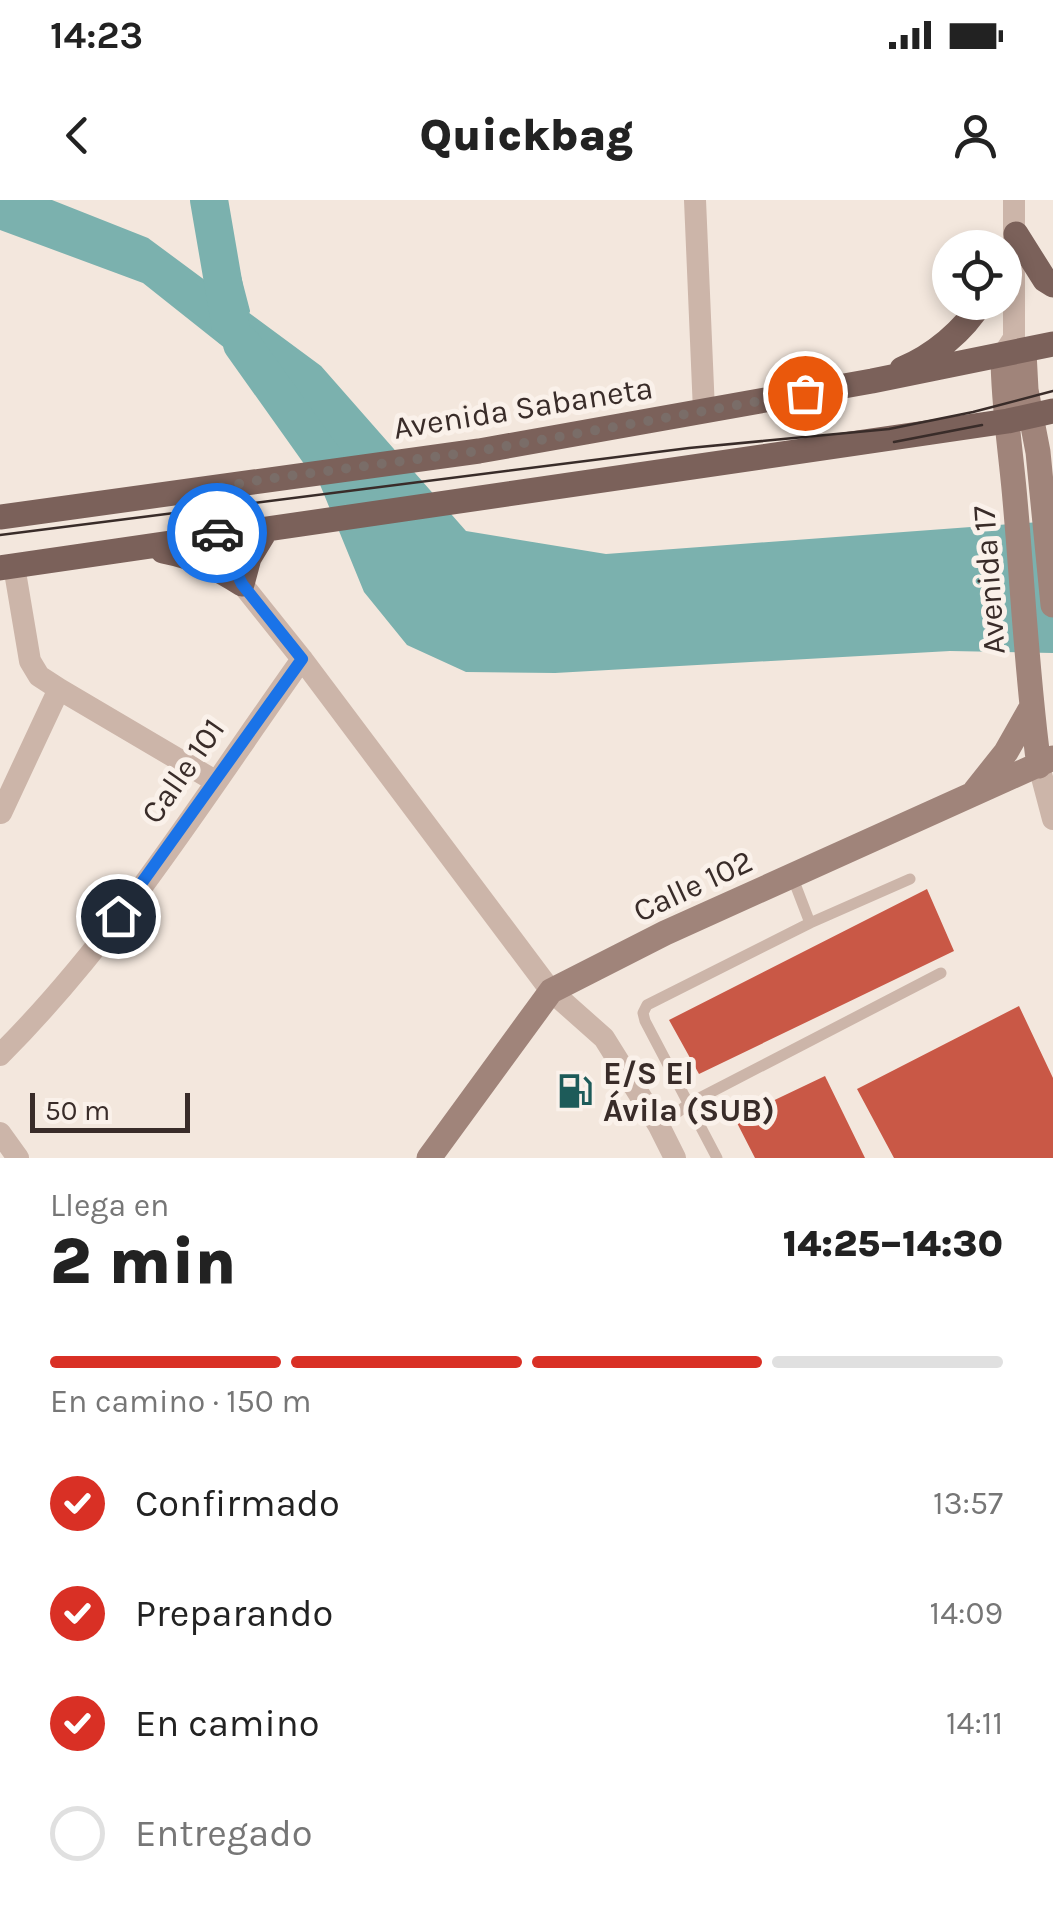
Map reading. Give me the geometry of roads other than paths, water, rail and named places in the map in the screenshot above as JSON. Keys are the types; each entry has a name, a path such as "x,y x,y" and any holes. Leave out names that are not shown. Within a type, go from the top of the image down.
{"main road":[{"path":"1012,224 1045,280 1053,285"},
{"path":"872,381 915,363 962,329 968,320"},
{"name":"Avenida Sabaneta","path":"0,517 479,451 872,381 1014,348 1053,344"},
{"name":"Avenida 17","path":"1014,348 1003,389 1031,416 1053,605"},
{"path":"7,567 1031,416"},
{"name":"Avenida 17","path":"1031,416 1016,501 1031,708 1046,762"},
{"path":"138,547 186,555 217,567 242,584 249,558 270,530"},
{"path":"972,794 1006,752 1031,708"},
{"name":"Calle 102","path":"429,1158 551,991 666,933 1046,762"}],"street":[{"path":"695,200 704,411"},
{"name":"Avenida 17","path":"1012,224 1014,348"},
{"path":"196,492 242,584 551,991 604,1038 675,1158"},
{"path":"7,567 30,661 39,676 216,781"},
{"name":"Calle 101","path":"0,1055 29,1026 140,889 302,659"},
{"path":"1,812 59,689"},
{"name":"Avenida 17","path":"1046,762 1053,819"},
{"path":"0,1133 18,1158"}],"lane":[{"path":"792,876 810,923"},
{"path":"717,1158 645,1021 647,1005 810,923 910,879"},
{"path":"659,1126 690,1103 941,973"}],"water":[{"path":"0,200 52,200 148,238 321,366 466,531 606,554 1053,521 1053,653 950,651 555,673 466,672 407,645 364,592 305,448 293,402 143,283 0,230"}],"waterway":[{"path":"209,200 231,328"},
{"path":"218,200 247,311"},
{"path":"242,344 326,462"}],"tram line":[{"path":"0,535 689,448 889,429 1053,391"},
{"path":"894,442 982,425"}],"place":[{"name":"E/S El Ávila (SUB)","path":"575,1091"}]}
